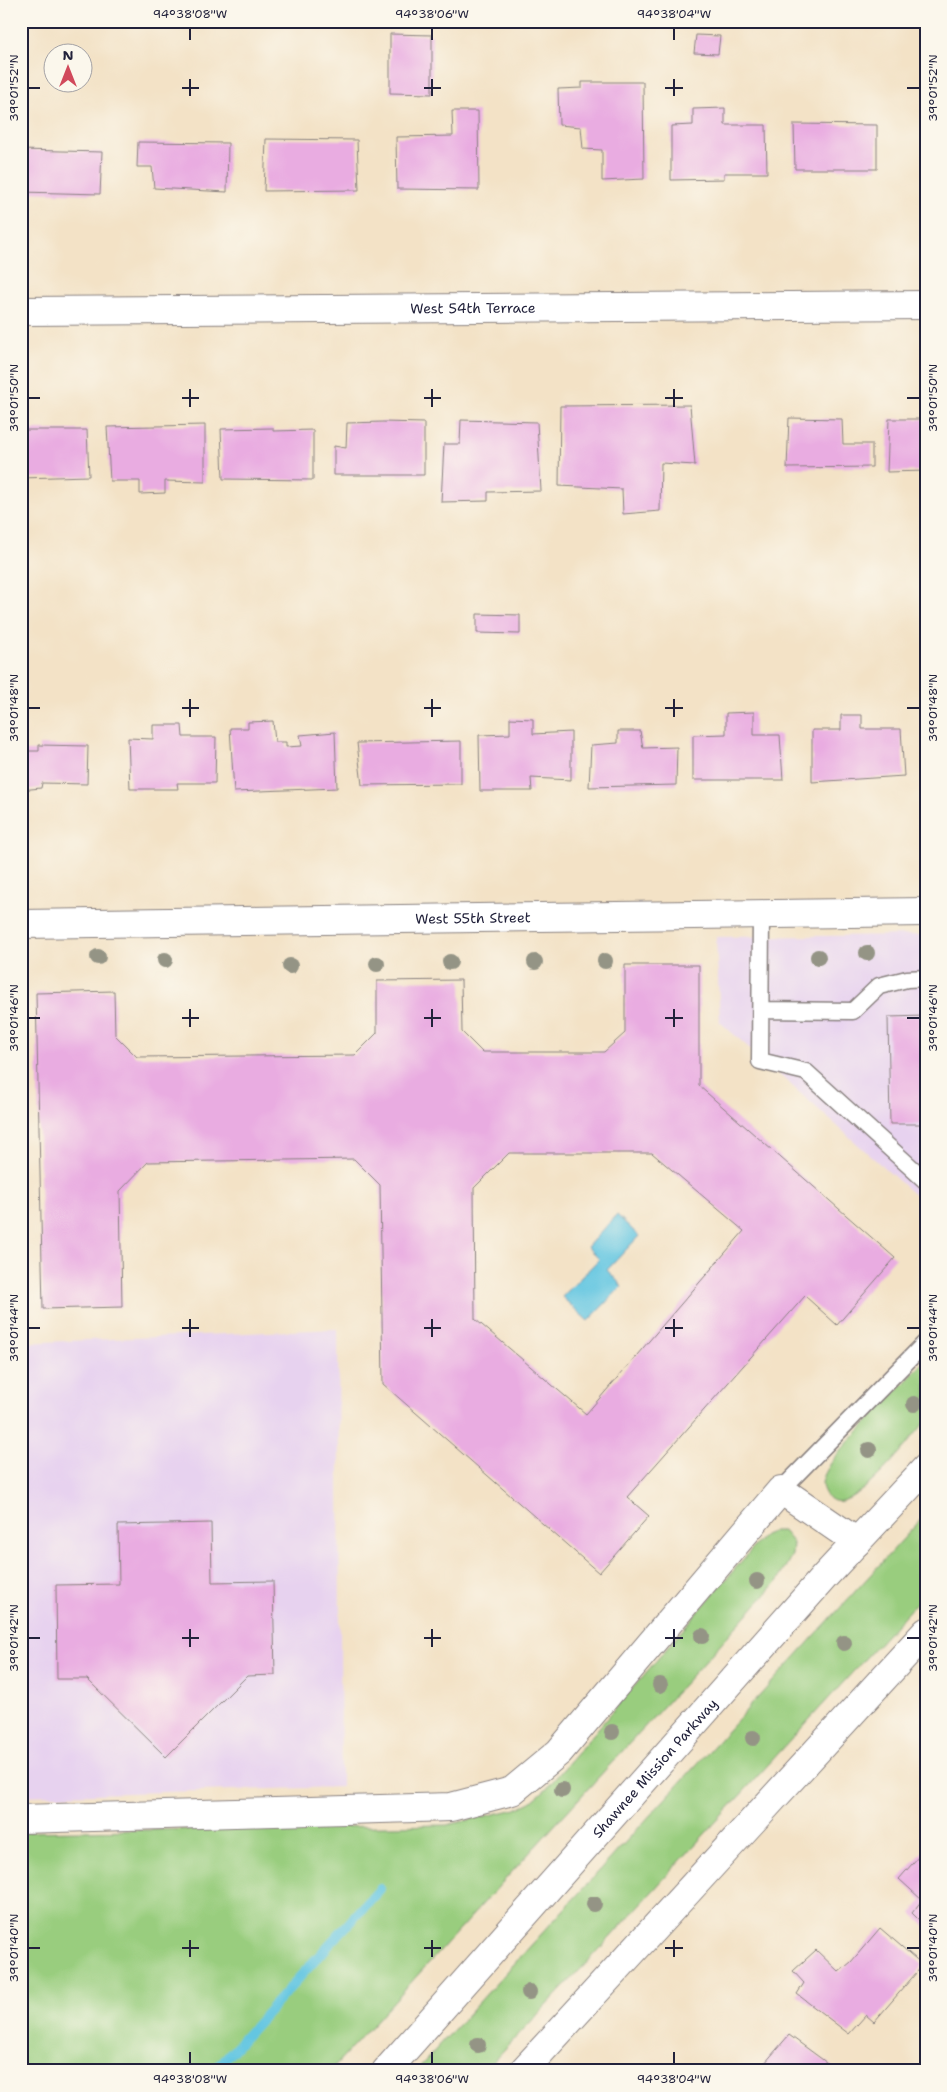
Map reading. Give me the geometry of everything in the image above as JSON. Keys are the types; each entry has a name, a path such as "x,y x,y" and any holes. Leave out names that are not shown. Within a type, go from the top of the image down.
{"main road":[{"name":"West 54th Terrace","path":"21,311 926,304"},
{"name":"West 55th Street","path":"21,924 926,912"},
{"name":"Shawnee Mission Parkway","path":"386,2071 857,1542 926,1468"},
{"path":"21,1819 450,1807 512,1791 559,1752 781,1490 857,1542"},
{"path":"523,2071 926,1632"}],"lane":[{"path":"761,914 760,1061 806,1072 926,1181"},
{"path":"760,1010 853,1011 879,986 907,979 926,978"},
{"path":"781,1490 926,1342"}],"shaded area":[{"path":"926,935 926,1205 720,1022 716,937"},
{"path":"338,1329 341,1787 21,1796 21,1343"}],"green space":[{"path":"926,1360 926,1421 892,1461 860,1491 845,1500 833,1501 822,1486 823,1478 831,1464 844,1447"},
{"path":"926,1514 926,1592 597,1952 484,2071 416,2071"},
{"path":"774,1531 783,1531 793,1543 792,1555 777,1582 330,2071 21,2071 21,1832 447,1825 516,1809 531,1802 547,1788 764,1535"}],"water":[{"path":"617,1215 639,1236 607,1270 622,1286 588,1321 562,1297 599,1259 587,1247"}],"building":[{"path":"390,34 432,35 432,94 390,93"},
{"path":"696,35 720,36 718,54 694,53"},
{"path":"582,82 643,82 644,179 602,181 602,150 583,149 581,127 559,125 558,89 582,88"},
{"path":"725,108 725,125 766,125 767,173 724,173 724,179 671,180 671,126 693,125 693,109"},
{"path":"452,111 478,111 479,190 397,189 396,137 453,136"},
{"path":"794,124 877,125 877,169 795,169"},
{"path":"266,139 357,140 359,190 264,191"},
{"path":"138,142 228,143 227,192 154,188 152,167 137,167"},
{"path":"21,150 102,152 100,194 21,192"},
{"path":"690,405 695,465 661,463 660,511 623,514 622,489 559,486 560,406"},
{"path":"789,418 842,419 843,444 872,444 872,467 787,468"},
{"path":"889,419 926,419 926,471 887,472"},
{"path":"461,420 537,422 541,491 488,492 488,501 441,502 444,444 460,444"},
{"path":"347,423 424,423 424,475 334,475 334,446 346,448"},
{"path":"205,425 205,482 165,481 165,493 140,494 140,481 110,481 107,427"},
{"path":"273,428 273,431 313,430 313,480 223,479 221,429"},
{"path":"21,430 87,430 89,476 21,478"},
{"path":"477,614 520,615 520,634 477,633"},
{"path":"754,712 754,735 780,735 783,780 693,780 693,735 726,734 726,713"},
{"path":"841,715 862,715 862,729 901,729 904,776 812,782 812,730 841,730"},
{"path":"510,718 533,719 533,734 571,732 571,780 531,778 532,791 480,791 479,735 510,734"},
{"path":"273,721 275,742 286,742 286,747 302,746 300,735 335,732 337,788 234,792 230,728 248,728 248,722"},
{"path":"153,725 182,725 183,737 216,737 215,783 177,783 178,789 130,789 128,738 153,739"},
{"path":"618,731 640,731 643,748 677,747 676,785 589,787 591,745 618,743"},
{"path":"461,741 461,784 362,785 357,743"},
{"path":"39,745 88,746 87,784 42,783 41,788 21,790 21,751 39,751"},
{"path":"625,965 699,965 699,1086 895,1258 837,1325 805,1296 627,1497 649,1516 599,1573 383,1384 380,1185 354,1159 148,1162 120,1191 122,1307 43,1309 36,993 114,991 115,1035 137,1057 355,1055 377,1033 377,981 461,980 462,1032 482,1052 604,1052 625,1033","holes":["509,1153 652,1153 744,1231 586,1414 475,1319 474,1188"]},
{"path":"926,1016 926,1124 890,1124 888,1017"},
{"path":"211,1523 212,1582 273,1581 275,1675 247,1676 166,1757 87,1679 57,1679 56,1585 119,1584 118,1525"},
{"path":"926,1848 926,1927 912,1913 922,1900 899,1879"},
{"path":"880,1928 923,1965 874,2022 866,2015 849,2034 797,1994 804,1983 793,1971 816,1950 839,1972 851,1962"},
{"path":"789,2035 834,2068 832,2071 758,2071"}],"waterway":[{"path":"214,2071 380,1889"}]}
